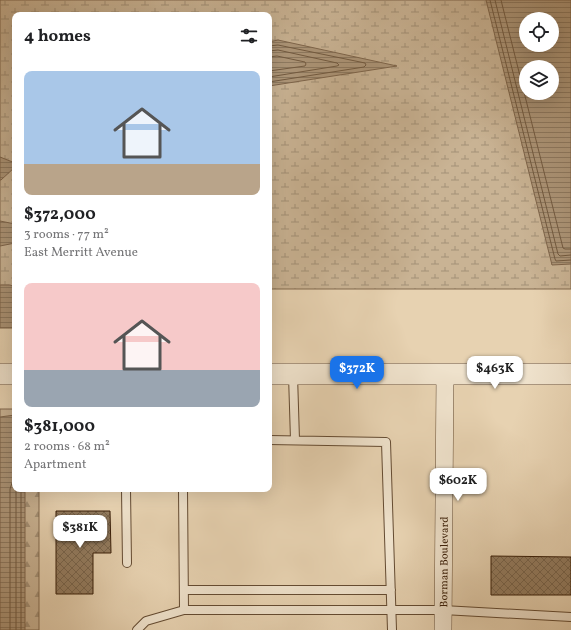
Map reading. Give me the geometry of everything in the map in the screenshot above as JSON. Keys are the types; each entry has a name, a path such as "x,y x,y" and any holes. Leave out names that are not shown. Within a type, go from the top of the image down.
{"street":[{"path":"0,374 12,374"},
{"path":"272,374 571,374"},
{"name":"Borman Boulevard","path":"443,630 445,374"}],"lane":[{"path":"293,374 295,440"},
{"path":"272,440 386,442 392,630"},
{"path":"126,492 127,563"},
{"path":"184,492 184,610"},
{"path":"184,590 391,590"},
{"path":"137,630 146,621 184,610 443,610 571,617"}],"green space":[{"path":"0,0 571,0 571,289 272,289 272,12 12,12 12,289 0,289"},
{"path":"0,409 12,409 12,492 39,492 39,630 0,630"}],"water":[{"path":"486,0 571,0 571,264 552,265"},
{"path":"278,40 397,66 272,86 272,41"},
{"path":"0,157 12,162 12,170 0,180"},
{"path":"0,221 12,223 12,244 0,246"},
{"path":"0,285 10,285 12,286 12,328 0,328"},
{"path":"12,415 12,492 25,492 25,630 0,630 0,417"}],"building":[{"path":"56,511 110,511 111,553 93,553 93,594 56,594"},
{"path":"491,556 571,557 571,595 491,595"}]}
